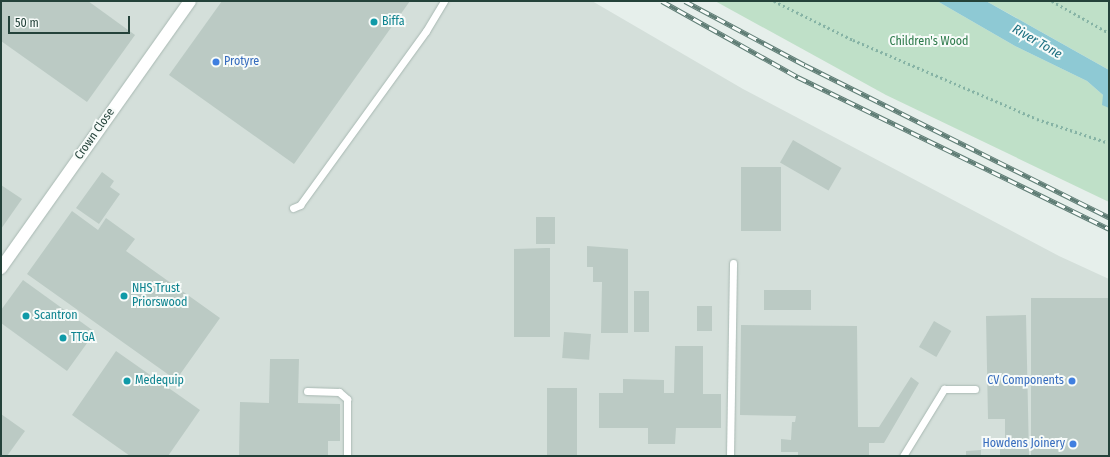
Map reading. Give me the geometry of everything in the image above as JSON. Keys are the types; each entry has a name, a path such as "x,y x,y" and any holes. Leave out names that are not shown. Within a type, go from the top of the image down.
{"street":[{"name":"Crown Close","path":"1,268 190,1"}],"lane":[{"path":"293,208 300,205 426,31 444,1"},
{"path":"730,456 733,263"},
{"path":"904,456 944,389 975,389"},
{"path":"307,391 339,392 347,398 347,456"}],"path":[{"path":"774,1 853,40 1038,120 1109,143"},
{"path":"1052,1 1109,33"}],"shaded area":[{"path":"1,1 592,1 743,89 1059,256 1109,279 1109,456 1,456"}],"green space":[{"name":"Children's Wood","path":"715,1 937,1 1015,46 1087,81 1103,95 1109,108 1109,202 886,95"},
{"path":"986,1 1109,1 1109,70 1038,30"}],"water":[{"name":"River Tone","path":"937,1 986,1 1109,70 1109,108 1102,105 1103,95 1087,81 1015,46"}],"building":[{"path":"1,1 88,1 135,35 87,102 1,41"},
{"path":"222,1 410,1 294,164 169,75"},
{"path":"793,140 841,168 828,191 780,163"},
{"path":"741,167 781,167 781,231 741,231"},
{"path":"102,172 114,181 110,187 120,194 99,224 76,208"},
{"path":"1,185 22,199 1,229"},
{"name":"NHS Trust Priorswood","path":"72,211 98,230 106,218 135,239 126,251 220,318 176,380 27,274"},
{"path":"536,217 555,217 555,244 536,244"},
{"path":"587,246 628,249 628,333 601,333 602,282 593,282 593,267 587,267"},
{"path":"550,248 550,337 514,337 514,249"},
{"path":"23,280 95,332 67,371 1,323 1,310"},
{"path":"764,290 811,290 811,310 764,310"},
{"path":"634,291 649,291 649,332 634,332"},
{"path":"1031,298 1109,298 1109,456 1031,456"},
{"path":"697,306 712,306 712,331 697,331"},
{"path":"1026,315 1029,456 1000,456 1000,447 1005,447 1005,419 988,419 986,316"},
{"path":"934,321 951,331 936,357 919,347"},
{"path":"741,325 857,326 858,427 879,427 911,377 919,383 884,443 869,443 869,456 798,456 798,452 781,452 781,439 791,440 792,422 795,422 796,416 740,415"},
{"path":"564,332 591,334 589,360 562,358"},
{"path":"675,346 703,346 703,394 721,394 721,428 676,428 675,444 648,444 648,428 599,428 599,393 623,393 623,379 664,380 664,393 674,393"},
{"name":"Medequip","path":"116,351 200,410 168,456 130,456 72,415"},
{"path":"270,359 299,359 298,403 340,404 340,441 328,441 328,456 239,456 240,402 269,403"},
{"path":"547,388 577,388 577,456 547,456"},
{"path":"1,414 25,431 7,456 1,456"},
{"path":"981,450 981,456 966,456 966,451"}],"railway":[{"path":"662,1 798,77 1109,229"},
{"path":"685,1 805,65 1109,217"}],"place":[{"name":"Biffa","path":"374,22"},
{"name":"Protyre","path":"216,62"},
{"name":"NHS Trust Priorswood","path":"124,296"},
{"name":"Scantron","path":"26,316"},
{"name":"TTGA","path":"63,338"},
{"name":"Medequip","path":"127,381"},
{"name":"CV Components","path":"1072,381"},
{"name":"Howdens Joinery","path":"1073,444"}]}
